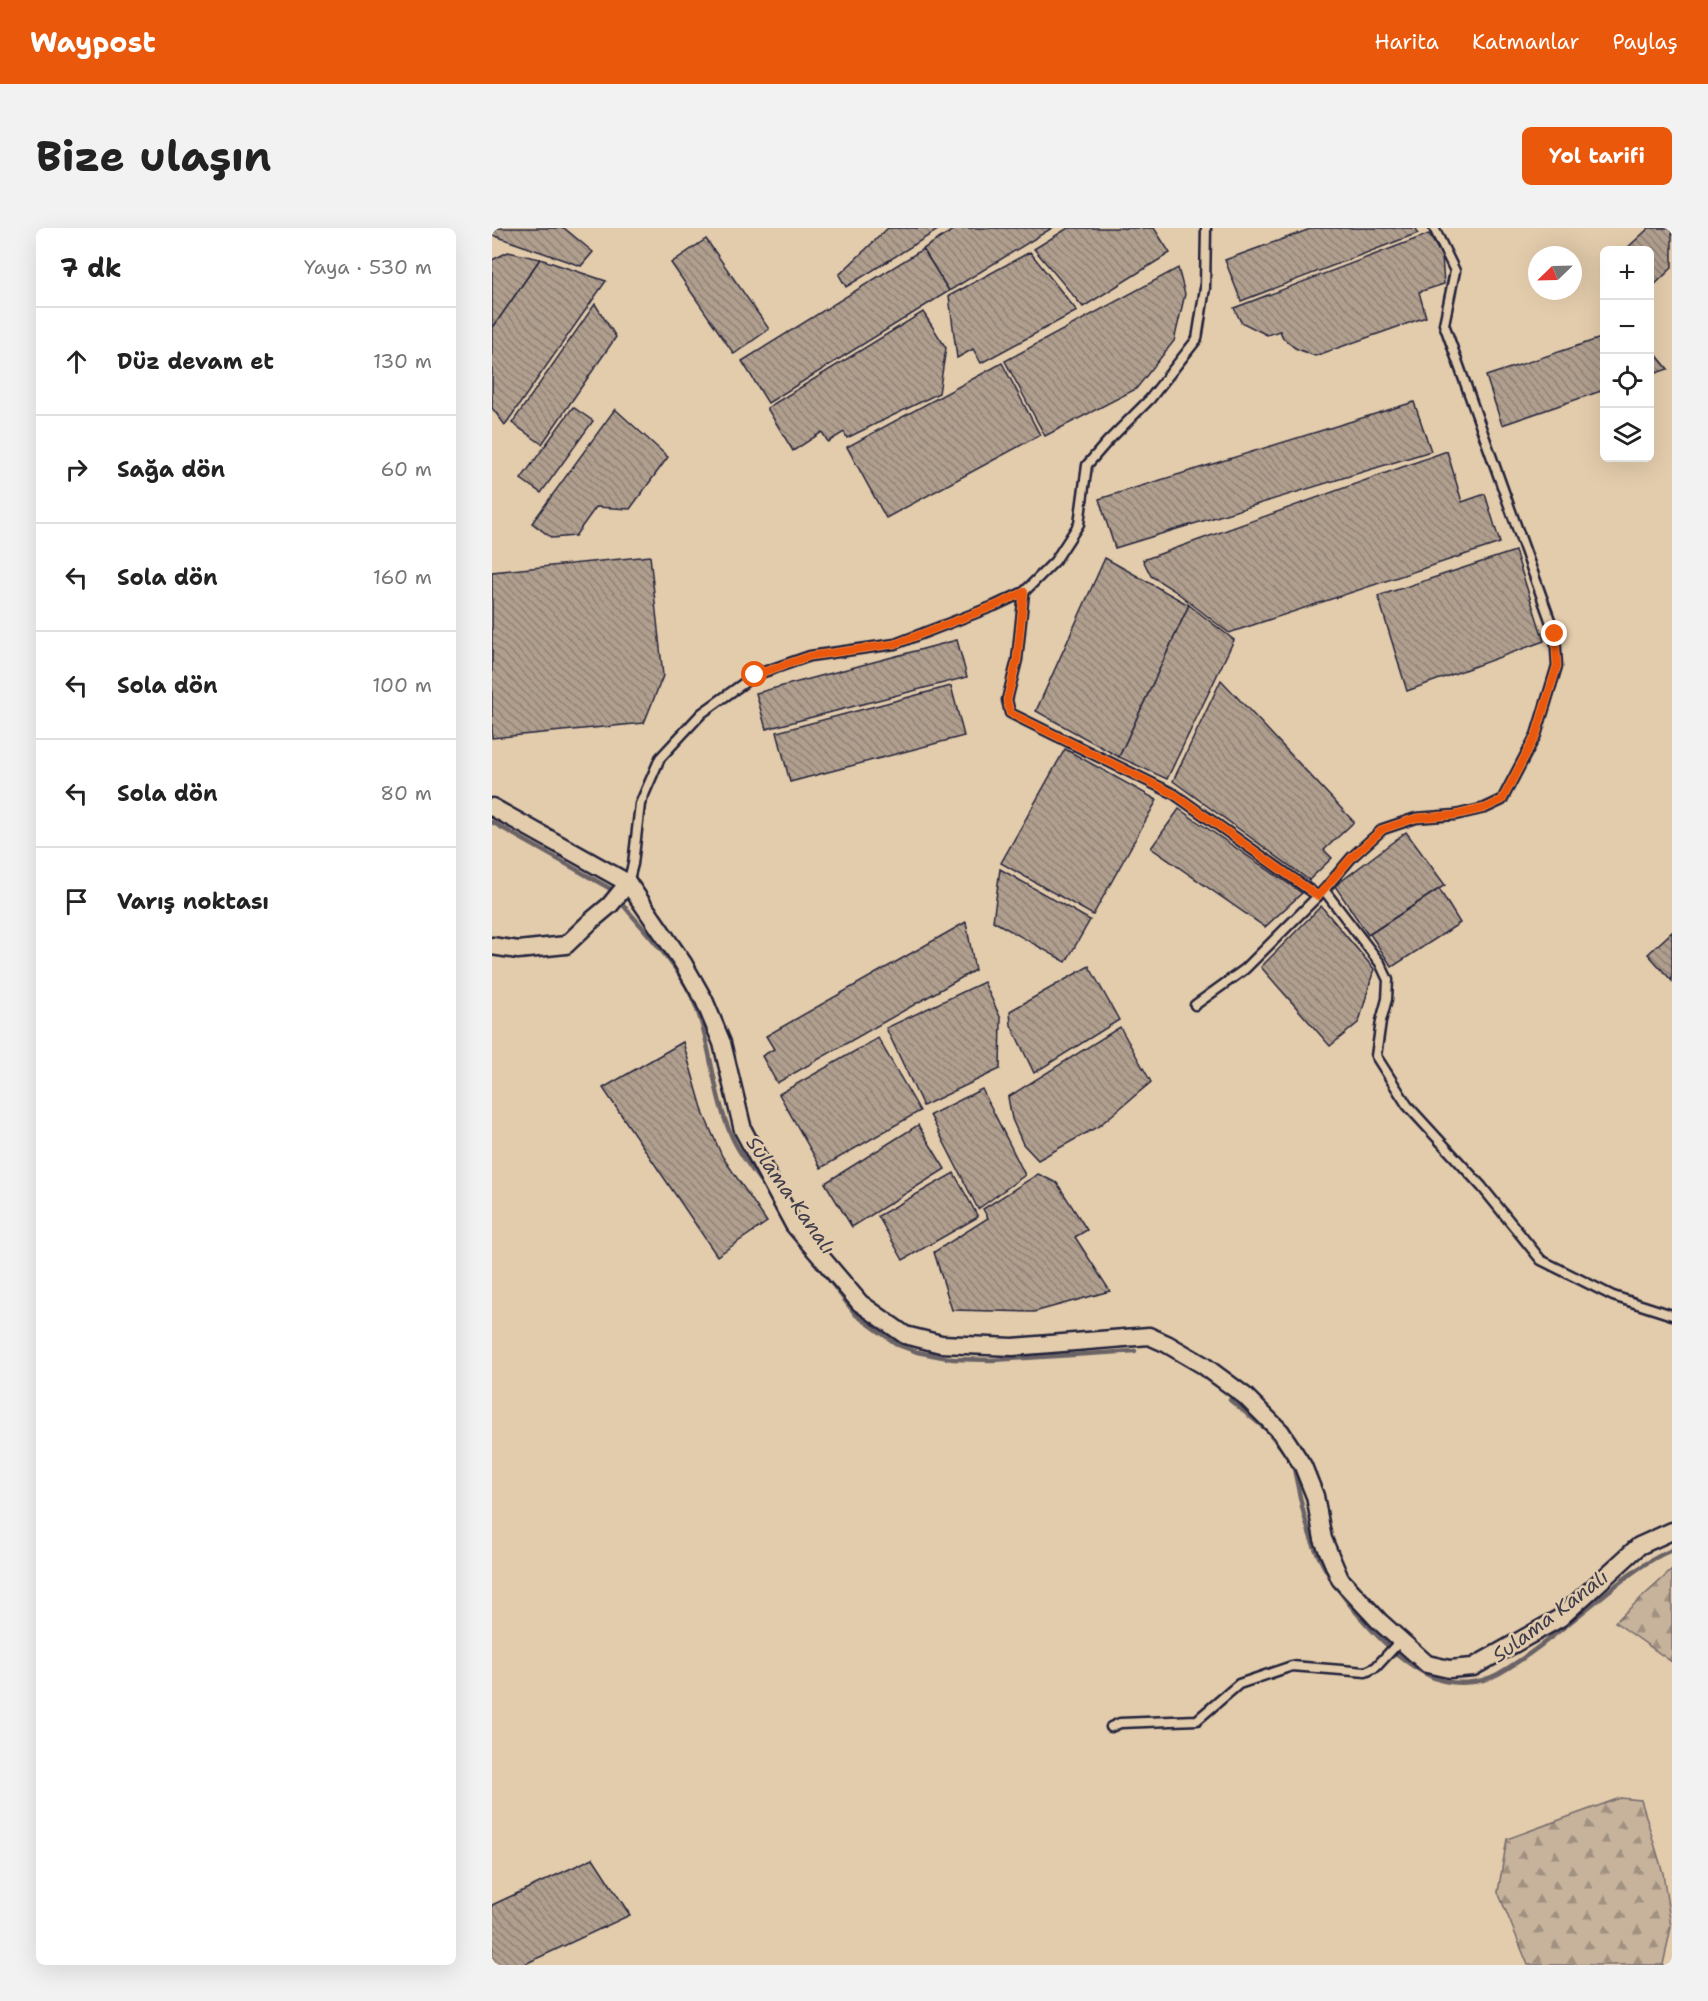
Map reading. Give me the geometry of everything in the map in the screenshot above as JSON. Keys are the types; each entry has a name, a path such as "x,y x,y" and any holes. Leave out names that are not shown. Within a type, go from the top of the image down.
{"street":[{"path":"492,807 628,883 683,963 704,1000 722,1043 743,1130 794,1225 860,1303 905,1335 941,1344 1013,1347 1149,1336 1203,1365 1245,1396 1281,1432 1303,1466 1315,1496 1323,1539 1340,1579 1379,1621 1427,1664 1449,1669 1473,1667 1560,1618 1639,1546 1672,1531"},
{"path":"492,946 518,950 566,945 610,905 628,883"}],"lane":[{"path":"628,883 633,864 640,804 656,767 660,758 702,713 755,675 810,656 895,644 994,606 1024,592 1055,561 1079,524 1087,465 1150,399 1197,339 1206,288 1206,228"},
{"path":"1195,1005 1245,969 1352,857 1383,829 1416,818 1455,815 1485,808 1502,800 1536,735 1557,666 1555,634 1444,324 1455,271 1434,228"},
{"path":"1024,592 1017,660 1007,700 1010,713 1174,794 1321,892 1380,963 1388,981 1387,999 1376,1056 1407,1105 1482,1187 1541,1260 1613,1296 1672,1315"},
{"path":"1111,1727 1120,1723 1197,1720 1239,1684 1292,1666 1366,1672 1376,1667 1401,1640"}],"green space":[{"path":"1672,1570 1672,1662 1615,1622"},
{"path":"1620,1798 1641,1800 1663,1873 1671,1927 1663,1965 1528,1965 1498,1892 1507,1839"}],"building":[{"path":"497,228 564,228 593,252 581,266 492,235 492,231"},
{"path":"888,228 941,228 846,287 839,275"},
{"path":"956,228 1052,228 949,291 923,249"},
{"path":"1068,228 1154,228 1170,253 1083,307 1034,249"},
{"path":"1313,228 1416,228 1418,233 1241,301 1225,260"},
{"path":"1649,228 1672,228 1672,268 1654,285 1654,246 1629,246"},
{"path":"1429,234 1442,257 1444,284 1419,292 1426,317 1315,356 1295,348 1283,338 1280,331 1267,335 1241,322 1234,308"},
{"path":"706,239 769,329 734,354 671,263"},
{"path":"923,249 949,291 768,403 742,361"},
{"path":"508,252 540,259 492,329 492,260"},
{"path":"1030,252 1077,311 981,363 973,349 957,358 949,296"},
{"path":"540,259 606,281 505,425 492,408 492,329"},
{"path":"1178,268 1185,294 1174,341 1136,389 1045,436 1005,361"},
{"path":"595,304 616,337 542,444 512,423"},
{"path":"923,312 946,348 939,393 847,438 844,432 828,442 822,432 793,451 767,408"},
{"path":"1600,338 1600,391 1502,425 1486,376"},
{"path":"1654,352 1668,369 1654,374"},
{"path":"1002,363 1040,435 886,518 847,447"},
{"path":"1414,402 1431,451 1115,548 1099,499"},
{"path":"573,407 593,421 541,493 521,479"},
{"path":"615,409 668,457 630,509 596,507 575,536 552,538 532,523"},
{"path":"1447,451 1462,502 1485,494 1500,543 1229,633 1175,591 1151,576 1143,560"},
{"path":"1515,551 1544,641 1407,691 1378,596"},
{"path":"650,556 663,676 644,723 492,738 492,572"},
{"path":"1105,558 1189,605 1119,757 1036,711"},
{"path":"1189,605 1234,640 1167,779 1119,757"},
{"path":"957,640 967,677 766,729 756,693"},
{"path":"1221,680 1354,822 1324,850 1332,858 1309,880 1173,781"},
{"path":"951,686 964,736 790,782 777,732"},
{"path":"1065,749 1157,800 1093,915 1001,863"},
{"path":"1179,809 1302,893 1265,927 1151,848"},
{"path":"1406,832 1445,885 1368,935 1335,886"},
{"path":"1000,869 1090,920 1066,962 993,921"},
{"path":"1439,889 1460,923 1392,967 1370,934"},
{"path":"1321,906 1374,969 1359,1022 1330,1046 1261,967"},
{"path":"966,922 975,970 777,1083 762,1056 774,1049 766,1036"},
{"path":"1672,932 1672,981 1648,954"},
{"path":"1089,966 1119,1020 1034,1073 1011,1025 1010,1011"},
{"path":"984,982 1001,1019 1000,1069 923,1106 886,1028"},
{"path":"1120,1027 1151,1082 1099,1126 1038,1160 1023,1144 1012,1119 1008,1097"},
{"path":"878,1038 920,1111 821,1168 779,1094"},
{"path":"683,1042 704,1115 722,1156 767,1222 717,1256 603,1088"},
{"path":"982,1089 1025,1175 978,1209 930,1115"},
{"path":"918,1125 945,1169 852,1227 825,1183"},
{"path":"954,1173 978,1217 903,1260 878,1216"},
{"path":"1038,1174 1057,1183 1087,1230 1075,1237 1110,1291 1034,1312 952,1310 934,1252 988,1218 983,1209"},
{"path":"593,1858 630,1915 523,1965 492,1965 492,1905"}],"waterway":[{"name":"Sulama Kanalı","path":"492,822 609,888 613,893"},
{"name":"Sulama Kanalı","path":"619,900 668,958 685,983 703,1029 725,1120 739,1150 765,1187"},
{"name":"Sulama Kanalı","path":"820,1268 856,1315 898,1345 917,1352 953,1359 992,1360 1135,1351"},
{"name":"Sulama Kanalı","path":"1230,1400 1267,1430 1284,1451"},
{"name":"Sulama Kanalı","path":"1292,1460 1311,1537 1335,1584 1364,1622 1398,1654 1432,1677 1448,1682 1466,1683 1483,1680 1512,1666 1620,1582 1672,1550"}],"route":[{"path":"755,675 810,656 895,644 1024,592 1017,660 1007,700 1010,713 1022,721 1174,794 1318,896 1352,857 1383,829 1416,818 1455,815 1485,808 1502,800 1536,735 1557,666 1555,634"}]}
